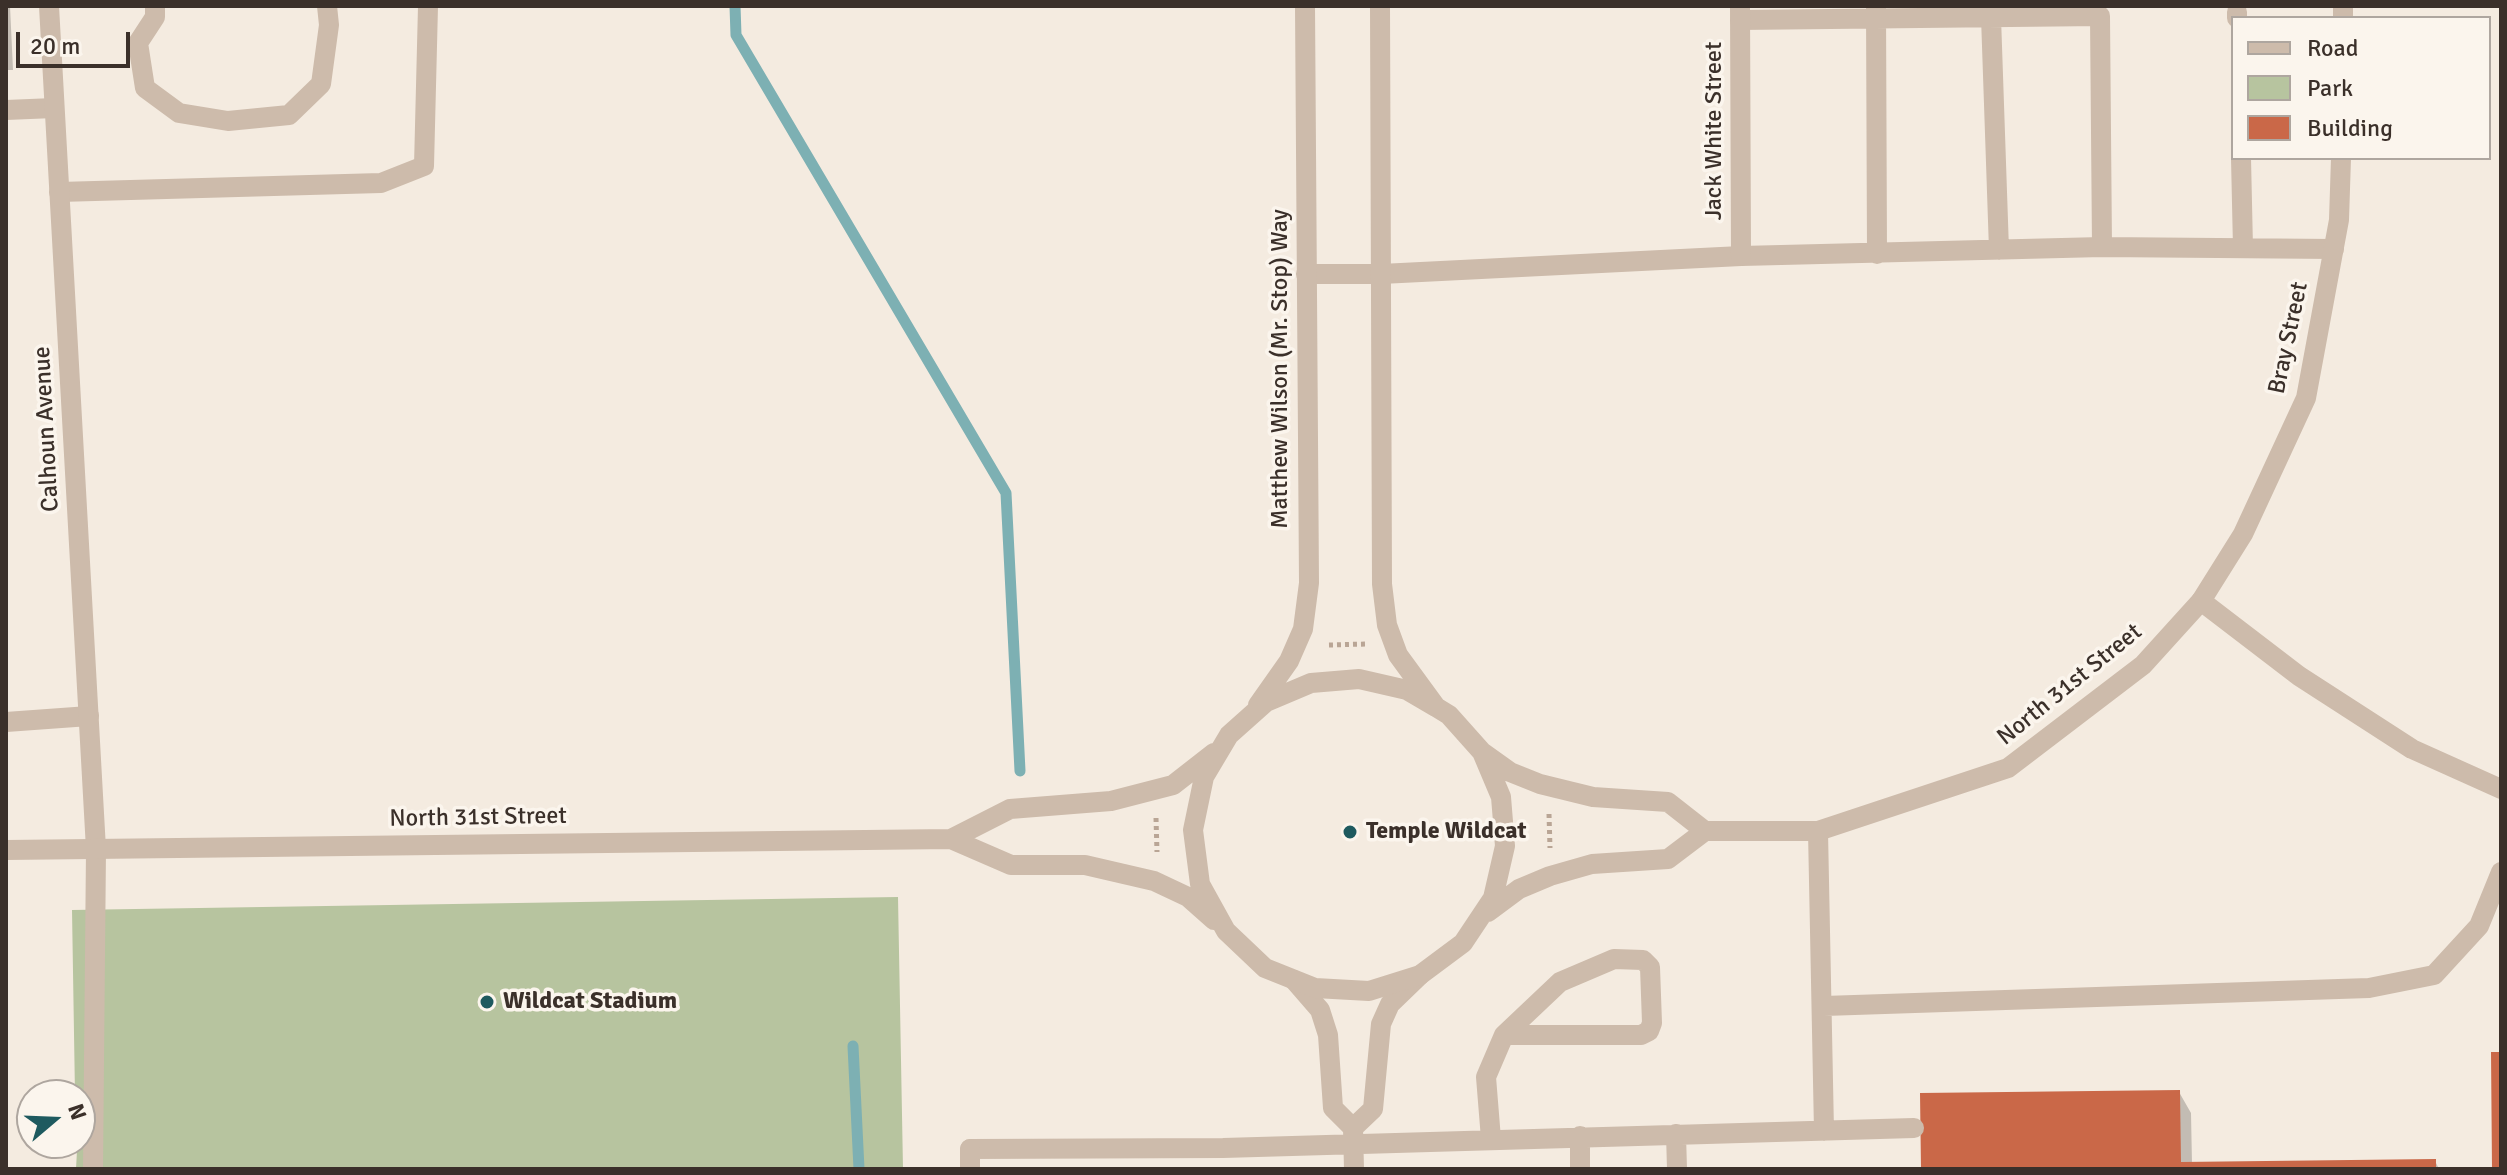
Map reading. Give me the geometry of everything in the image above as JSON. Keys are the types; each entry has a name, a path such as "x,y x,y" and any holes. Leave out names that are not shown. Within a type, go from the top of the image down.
{"street":[{"name":"Calhoun Avenue","path":"49,6 96,849 93,1169"},
{"path":"155,6 155,17 138,43 145,88 179,113 228,121 289,115 321,84 329,25 327,6"},
{"path":"59,192 381,183 424,166 428,6"},
{"name":"Matthew Wilson (Mr. Stop) Way","path":"1250,716 1289,661 1303,629 1309,583 1305,6"},
{"path":"1380,6 1382,584 1387,625 1398,655 1436,707"},
{"path":"1876,12 1877,254"},
{"path":"1740,13 2100,16 2102,247"},
{"name":"Jack White Street","path":"1740,13 1741,256"},
{"path":"1991,17 1999,250"},
{"path":"6,110 54,108"},
{"path":"2241,160 2243,248"},
{"name":"Bray Street","path":"2201,601 2243,534 2306,398 2339,220 2341,160"},
{"path":"1306,274 1381,274 1741,256 2102,247 2334,249"},
{"path":"2201,601 2299,676 2412,749 2501,789"},
{"name":"North 31st Street","path":"1705,831 1818,831 2008,768 2143,665 2201,601"},
{"path":"1226,931 1200,884 1193,830 1204,777 1229,735 1266,702 1311,683 1359,679 1407,690 1449,715 1482,752 1510,772 1540,784 1593,797 1668,802 1705,831 1668,859 1592,864 1550,876 1519,889 1481,916"},
{"path":"6,722 89,716"},
{"name":"North 31st Street","path":"951,839 1010,809 1111,801 1173,785 1222,747"},
{"path":"1354,1169 1354,1135 1373,1109 1381,1024 1390,1004 1420,975 1463,943 1493,898 1505,846 1501,797 1482,752"},
{"path":"1818,831 1824,1006 1824,1131"},
{"name":"North 31st Street","path":"6,850 951,839 1011,865 1085,865 1154,881 1188,897 1265,968 1294,980"},
{"path":"1824,1006 2369,988 2434,975 2479,926 2501,872"},
{"path":"1491,1139 1486,1077 1504,1035 1560,982 1614,959 1643,960 1650,967 1652,1023 1649,1031 1641,1035 1504,1035"},
{"path":"1294,980 1315,988 1369,991 1420,975"},
{"path":"1294,980 1320,1010 1328,1035 1333,1108 1354,1135"},
{"path":"970,1159 1223,1148 1354,1135 1491,1139 1914,1128"},
{"path":"1676,1134 1677,1169"},
{"path":"1580,1136 1580,1169"}],"path":[{"path":"1329,645 1371,644"},
{"path":"1548,811 1550,861"},
{"path":"1156,817 1158,867"}],"green space":[{"name":"Wildcat Stadium","path":"898,897 903,1169 76,1169 77,1159 96,1159 96,1079 75,1079 72,910"}],"building":[{"path":"2491,1052 2501,1052 2501,1169 2492,1169"},
{"path":"2180,1090 2181,1162 2436,1159 2436,1169 1921,1169 1920,1093"}],"waterway":[{"path":"735,6 736,35 1006,493 1020,771"},
{"path":"853,1046 859,1169"}],"place":[{"name":"Temple Wildcat","path":"1350,832"},
{"name":"Wildcat Stadium","path":"487,1002"}]}
